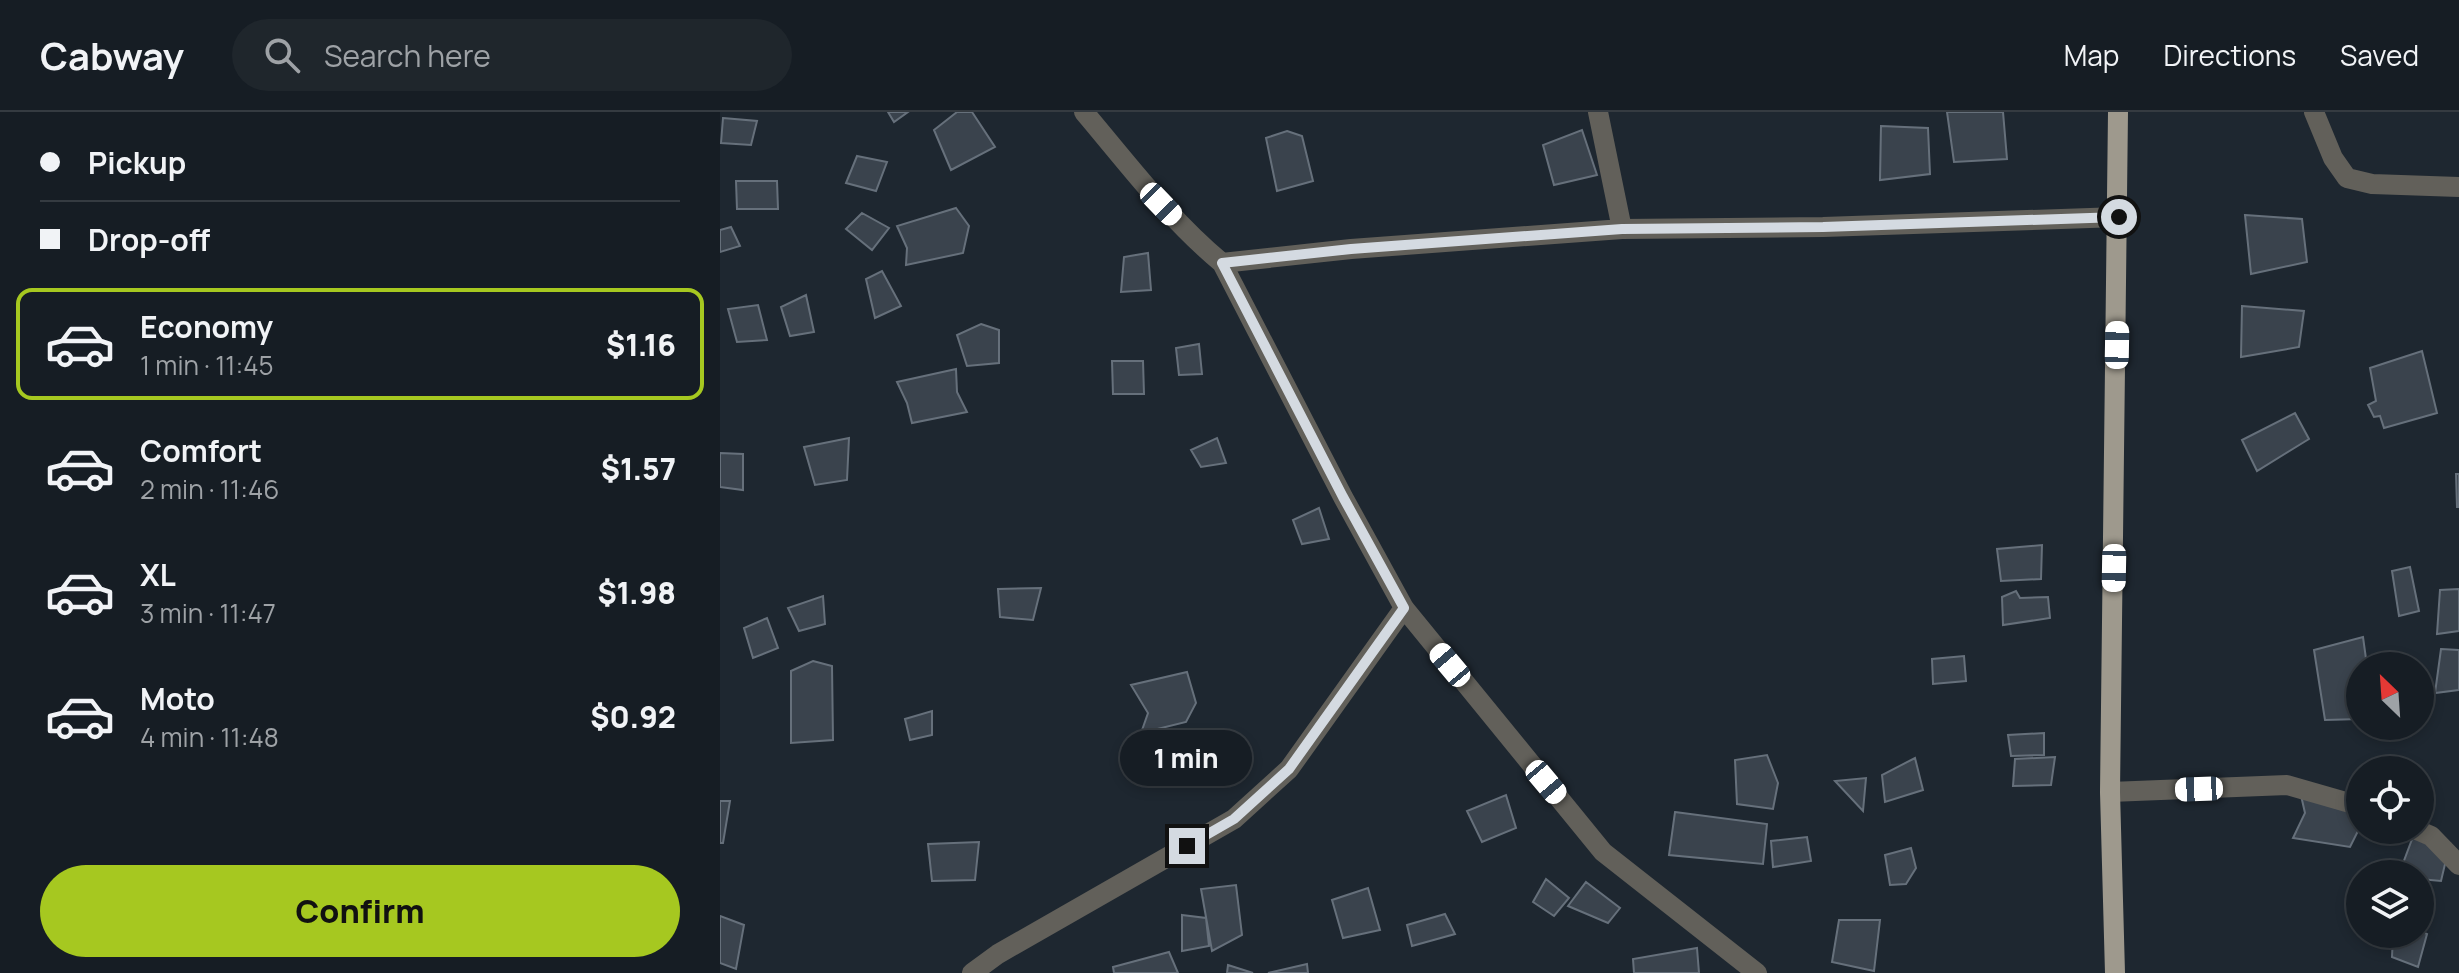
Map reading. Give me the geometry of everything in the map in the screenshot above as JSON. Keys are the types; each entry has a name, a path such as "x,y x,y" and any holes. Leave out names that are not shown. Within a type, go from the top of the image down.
{"main road":[{"path":"2115,973 2110,792 2118,112"}],"street":[{"path":"1084,112 1161,204 1222,263 1404,608 1603,852 1757,973"},
{"path":"1598,112 1622,229"},
{"path":"2314,112 2333,158 2347,178 2372,184 2459,187"},
{"path":"1222,263 1351,249 1622,229 1823,227 2119,217"},
{"path":"972,973 998,954 1234,819 1289,769 1404,608"},
{"path":"2110,792 2287,785 2346,802"},
{"path":"2434,839 2459,865"}],"building":[{"path":"888,112 908,112 894,122"},
{"path":"957,112 972,112 995,147 951,170 934,130"},
{"path":"1947,112 2003,112 2007,159 1954,162"},
{"path":"723,118 757,121 751,145 721,143"},
{"path":"1881,126 1928,128 1930,174 1880,180"},
{"path":"1582,130 1597,175 1554,185 1543,145"},
{"path":"1287,131 1302,136 1313,181 1277,191 1266,138"},
{"path":"857,156 887,162 876,191 846,183"},
{"path":"736,181 777,181 778,209 737,209"},
{"path":"956,208 969,226 963,253 906,265 907,248 897,226"},
{"path":"862,213 889,228 872,250 846,229"},
{"path":"2245,215 2302,219 2307,262 2251,274"},
{"path":"731,227 740,246 720,252 720,230"},
{"path":"1148,253 1151,290 1121,292 1124,257"},
{"path":"882,271 901,306 875,318 866,279"},
{"path":"806,295 814,332 790,336 781,307"},
{"path":"758,305 767,340 737,342 728,309"},
{"path":"2242,306 2304,311 2299,347 2241,357"},
{"path":"981,324 999,330 999,363 967,366 957,335"},
{"path":"1199,344 1202,374 1179,375 1176,348"},
{"path":"2422,351 2437,413 2384,428 2380,416 2374,417 2368,405 2376,401 2370,368"},
{"path":"1112,361 1143,361 1144,394 1113,394"},
{"path":"956,369 957,392 967,412 912,423 897,382"},
{"path":"2295,413 2309,439 2257,471 2242,440"},
{"path":"849,438 847,480 815,485 804,447"},
{"path":"1217,438 1226,463 1201,467 1191,450"},
{"path":"720,453 743,454 743,490 720,487"},
{"path":"2456,474 2459,474 2459,507 2457,507"},
{"path":"1319,508 1329,539 1302,544 1293,520"},
{"path":"2042,545 2041,579 2001,581 1997,549"},
{"path":"2410,567 2419,611 2399,616 2392,571"},
{"path":"1041,588 1033,620 1000,617 998,589"},
{"path":"2459,589 2459,631 2437,634 2440,590"},
{"path":"2016,591 2020,598 2048,597 2050,618 2003,625 2002,597"},
{"path":"823,596 825,624 799,631 788,608"},
{"path":"767,618 778,648 753,658 744,628"},
{"path":"2363,637 2365,652 2346,652 2346,719 2325,720 2314,650"},
{"path":"2441,649 2459,650 2459,690 2435,693"},
{"path":"1964,656 1966,681 1933,684 1932,659"},
{"path":"813,661 832,666 833,740 791,743 791,671"},
{"path":"1187,672 1196,703 1186,722 1141,733 1148,713 1131,685"},
{"path":"932,711 932,735 910,740 905,719"},
{"path":"2044,733 2044,755 2011,756 2008,735"},
{"path":"1767,755 1778,783 1773,809 1737,804 1735,760"},
{"path":"2055,757 2051,785 2013,786 2015,759"},
{"path":"1915,758 1923,790 1885,802 1882,775"},
{"path":"1866,778 1863,811 1835,781"},
{"path":"2300,791 2346,794 2346,844 2352,844 2350,847 2293,838 2305,813"},
{"path":"1506,795 1516,828 1482,842 1467,811"},
{"path":"720,801 730,801 723,843 720,843"},
{"path":"1675,812 1767,824 1763,864 1669,855"},
{"path":"1807,837 1811,861 1773,867 1771,841"},
{"path":"2434,839 2450,843 2441,881 2434,880 2434,860 2404,860 2410,844 2434,844"},
{"path":"979,842 975,880 932,881 928,844"},
{"path":"1911,848 1916,868 1906,884 1890,885 1885,855"},
{"path":"1546,879 1569,898 1554,916 1533,902"},
{"path":"1586,882 1620,908 1608,923 1568,906"},
{"path":"1236,885 1242,935 1212,951 1201,889"},
{"path":"1368,888 1380,930 1343,938 1332,900"},
{"path":"1445,914 1455,934 1412,946 1407,925"},
{"path":"1182,915 1206,918 1209,946 1182,951"},
{"path":"720,916 744,925 736,969 720,963"},
{"path":"1839,920 1880,920 1874,971 1832,962"},
{"path":"1697,948 1699,973 1634,973 1633,959"},
{"path":"2392,948 2423,948 2418,967 2392,957"},
{"path":"1169,952 1178,973 1114,973 1113,967"},
{"path":"1307,964 1308,973 1268,973"},
{"path":"1228,965 1253,973 1227,973"}],"route":[{"path":"1187,846 1234,819 1289,769 1404,608 1222,263 1351,249 1622,229 1823,227 2119,217"}]}
